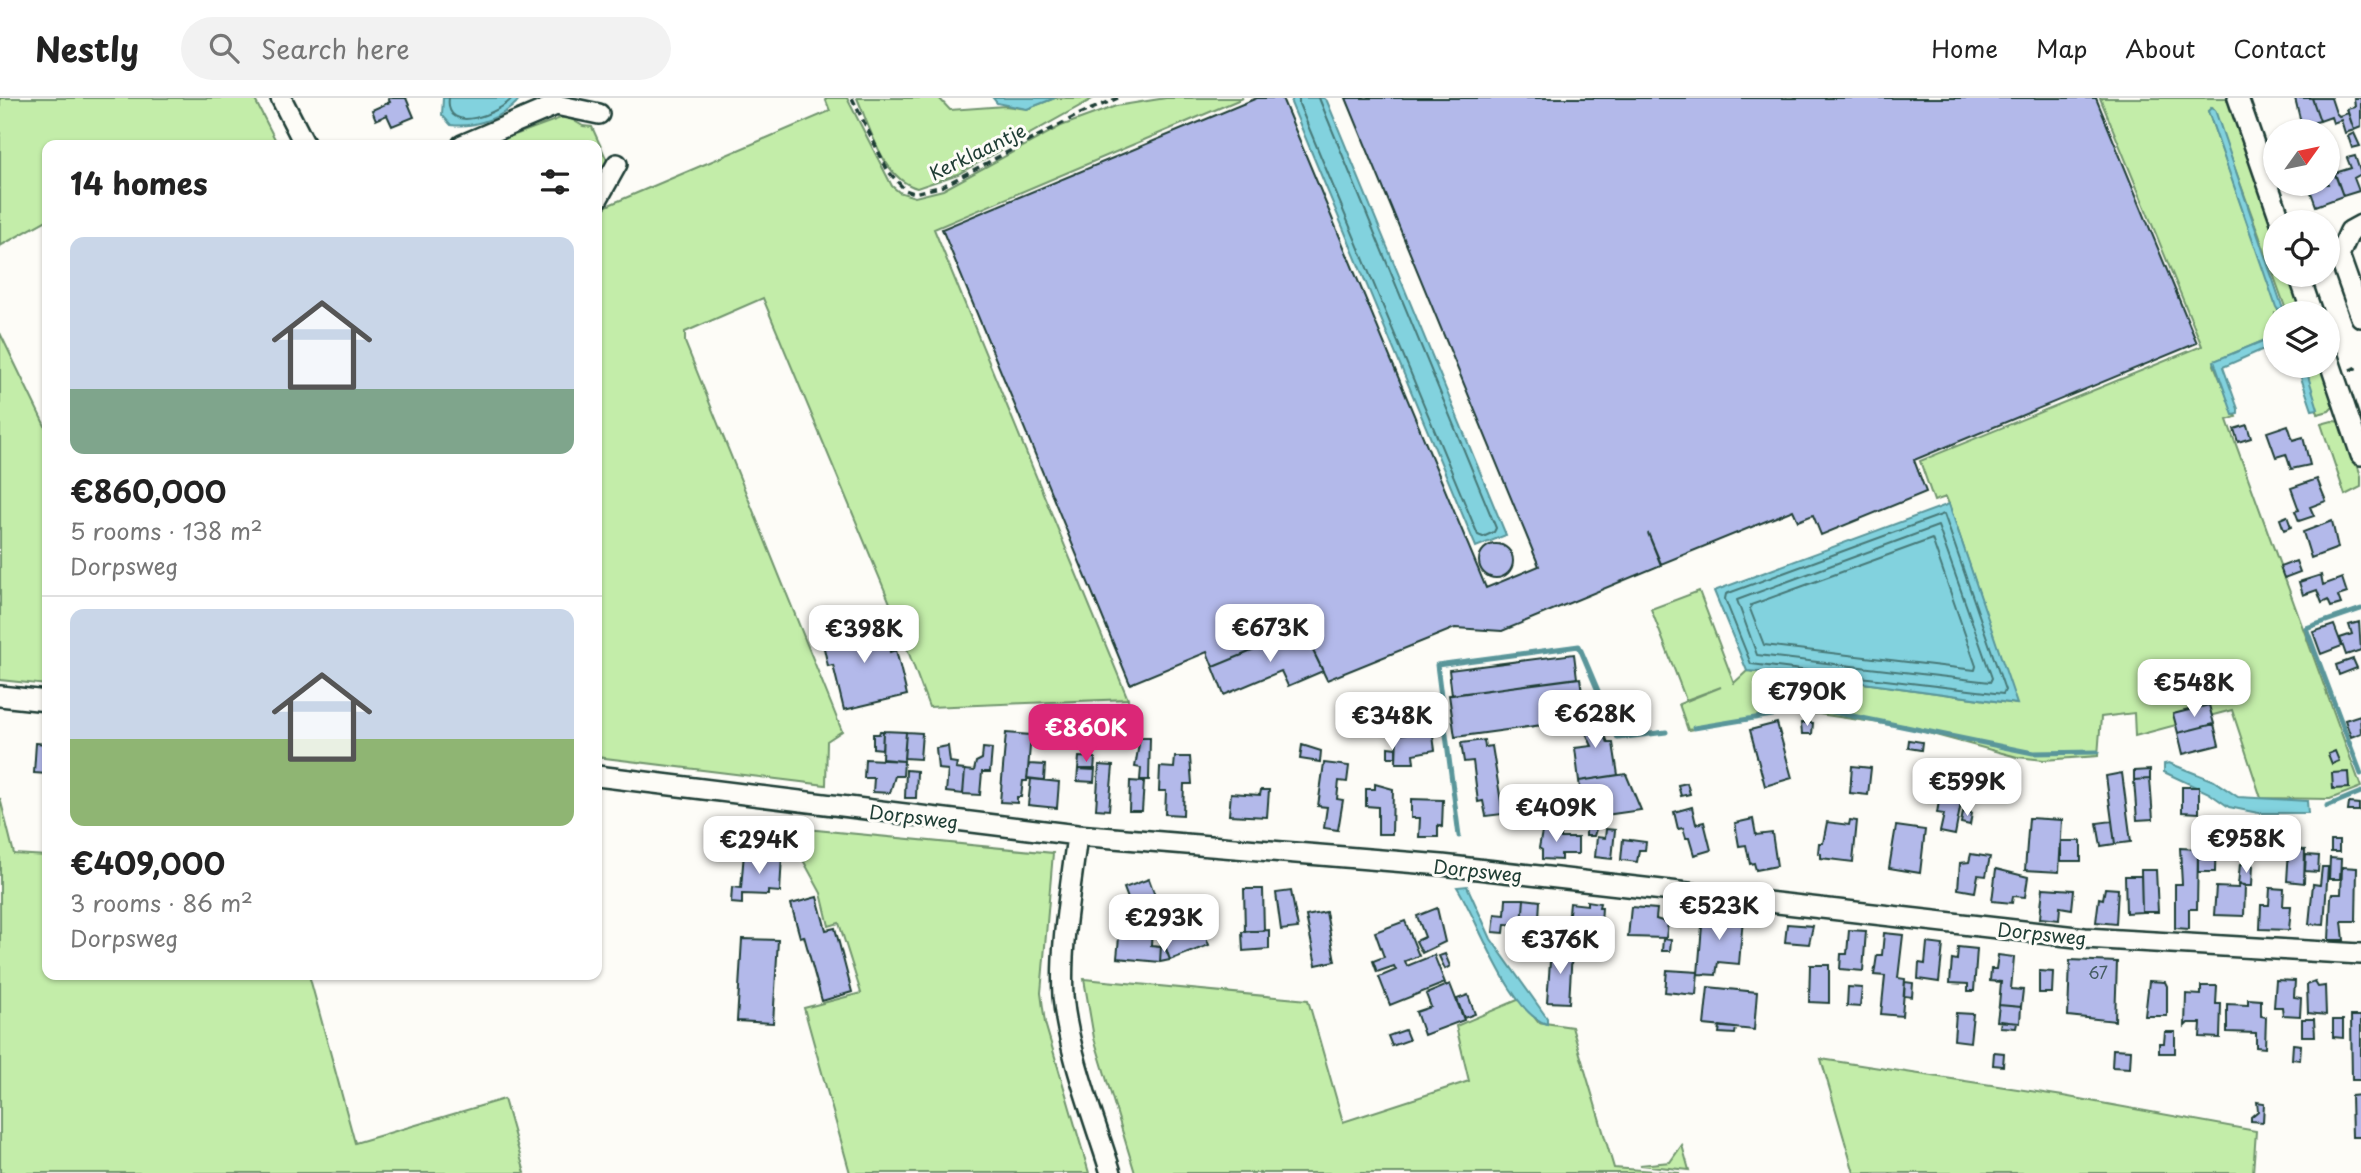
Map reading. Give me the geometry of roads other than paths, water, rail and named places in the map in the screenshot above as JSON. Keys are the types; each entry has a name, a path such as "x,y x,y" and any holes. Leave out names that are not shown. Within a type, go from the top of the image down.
{"street":[{"path":"281,98 302,140"},
{"path":"2238,98 2277,210"},
{"path":"474,140 556,105 599,114"},
{"path":"602,191 617,164"},
{"path":"2361,225 2350,231 2339,255 2361,317"},
{"path":"2335,378 2361,455"},
{"path":"0,696 42,700"},
{"name":"Dorpsweg","path":"602,777 1077,835 1442,865 2085,939 2361,954"},
{"path":"1077,835 1063,963 1063,997 1067,1026 1111,1173"}],"water":[{"path":"443,98 520,98 507,111 489,120 470,125 451,125 442,115"},
{"path":"993,98 1055,98 1027,109 997,103"},
{"path":"1293,98 1324,98 1327,101 1506,535 1476,547 1291,103"},
{"path":"2211,108 2215,110 2263,250 2263,270 2208,111"},
{"path":"2269,287 2275,287 2280,301 2274,301"},
{"path":"2263,341 2263,349 2223,367 2238,414 2233,415 2214,361"},
{"path":"2301,378 2309,378 2318,409 2312,410"},
{"path":"1949,504 2017,704 1812,676 1747,671 1714,591"},
{"path":"2169,763 2214,781 2238,797 2307,801 2308,813 2258,813 2229,807 2209,793 2164,772 2164,764"},
{"path":"1467,886 1491,939 1547,1018 1547,1024 1533,1017 1508,984 1457,887"}],"waterway":[{"path":"2361,609 2306,628 2361,774"},
{"path":"1459,836 1437,665 1579,646 1618,738 1666,732"},
{"path":"1694,728 1797,711 1828,711 2033,753 2097,752"},
{"path":"2327,806 2361,792"}]}
